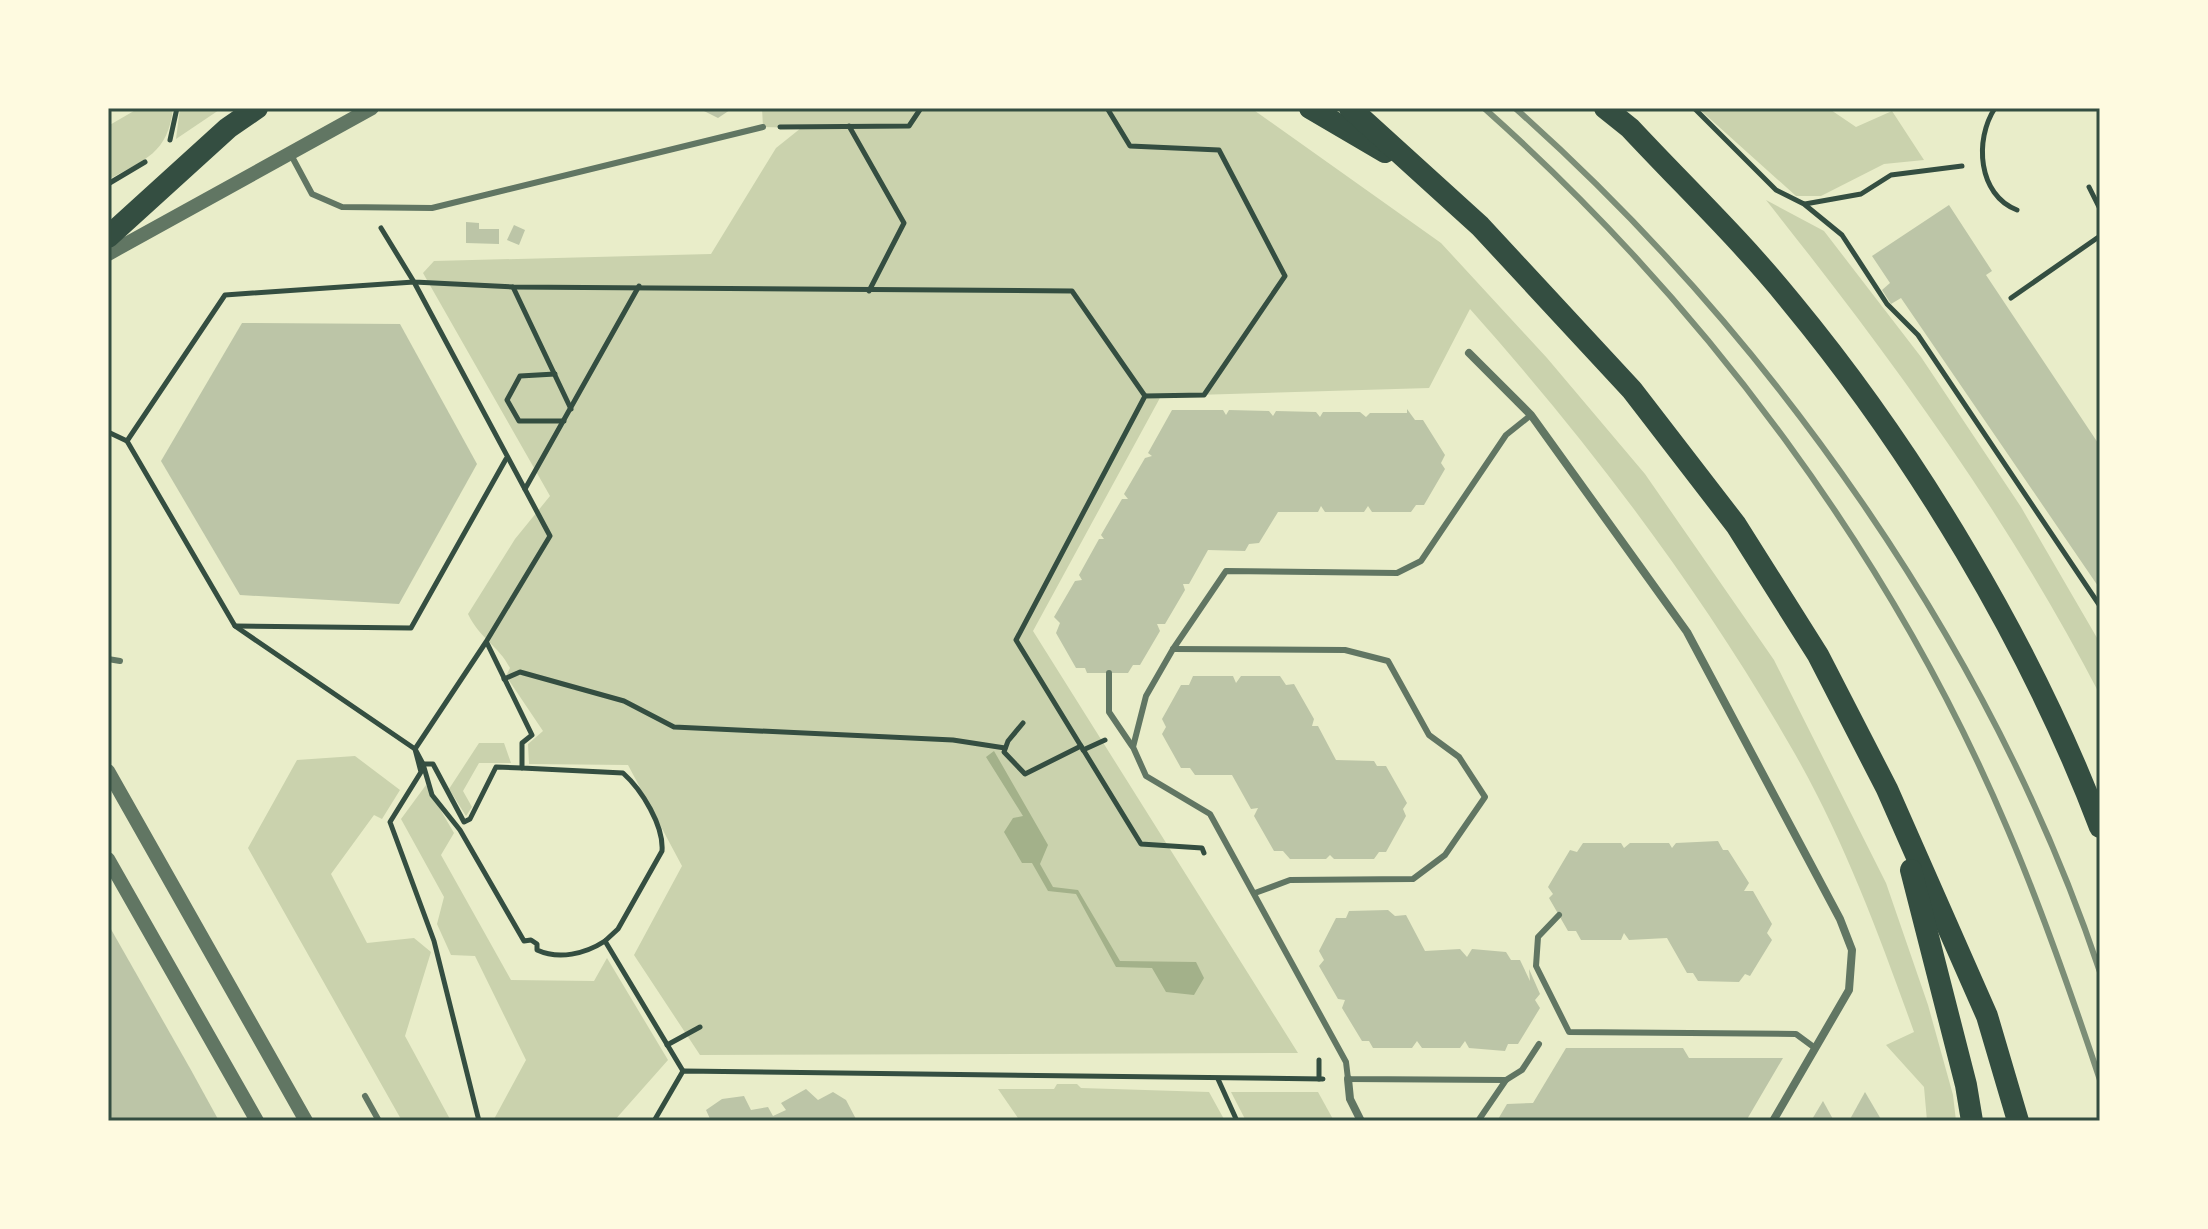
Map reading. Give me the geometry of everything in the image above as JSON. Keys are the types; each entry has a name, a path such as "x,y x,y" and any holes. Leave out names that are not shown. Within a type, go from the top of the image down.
{"highway":[{"path":"108,237 228,128 257,108"},
{"path":"1310,108 1431,179"},
{"path":"1350,108 1480,226 1632,390 1736,525 1818,655 1887,789 1987,1016 2018,1121"},
{"path":"1605,108 1630,128"},
{"path":"1615,108 1791,301 1900,449 1981,580 2070,747 2100,791"},
{"path":"2070,747 2100,827"},
{"path":"1887,789 1928,930 1972,1121"}],"street":[{"path":"108,254 372,108"},
{"path":"1469,353 1531,415 1687,632 1840,919 1852,950 1849,990 1773,1121"},
{"path":"108,771 306,1121"},
{"path":"108,859 257,1121"},
{"path":"1348,1079 1350,1099 1361,1121"}],"lane":[{"path":"290,153 312,194 342,207 432,208 763,127"},
{"path":"1133,747 1146,696 1173,649 1226,571 1397,573 1421,561 1506,435 1531,415"},
{"path":"1173,649 1345,650 1388,661 1429,735 1459,757 1485,797 1445,855 1413,879 1290,880 1255,893"},
{"path":"108,659 120,661"},
{"path":"1109,673 1109,712 1133,747 1146,776 1210,814 1346,1062 1348,1079 1506,1080"},
{"path":"1559,915 1538,937 1536,966 1569,1032 1796,1034 1815,1048"},
{"path":"1478,1121 1506,1080 1522,1070 1539,1044"},
{"path":"365,1096 379,1121"}],"path":[{"path":"167,148 175,130 177,108"},
{"path":"763,127 909,126 921,108"},
{"path":"1107,108 1130,146 1219,150 1285,276 1204,395 1145,396"},
{"path":"1694,108 1776,190 1804,204 1842,235 1887,304 1918,335 2100,606"},
{"path":"1995,108 1983,144 1986,176 1997,198 2017,210"},
{"path":"849,126 904,223 869,291"},
{"path":"1804,204 1861,194 1891,175 1962,166"},
{"path":"2089,187 2100,209"},
{"path":"368,207 414,282 550,536 486,642 415,749 421,772 390,822 434,941 479,1121"},
{"path":"2011,298 2100,236"},
{"path":"127,441 225,295 414,282 513,287 1072,291 1145,396"},
{"path":"525,490 639,286"},
{"path":"513,287 571,409"},
{"path":"555,374 520,376 507,400 519,421 565,421"},
{"path":"1145,396 1016,640 1141,844 1202,848 1210,862"},
{"path":"108,432 127,441 235,626 415,749 432,795 460,830 524,941 531,940 537,944 537,950 547,955 577,954 605,941 618,929 662,851 663,839 642,796 623,773 496,767 470,819 464,822 433,764 423,764"},
{"path":"235,626 411,628 507,458"},
{"path":"486,642 532,735 522,743 522,768"},
{"path":"504,679 520,672 624,701 674,727 953,740 1005,748"},
{"path":"1023,723 1004,752 1025,774 1081,746"},
{"path":"605,941 683,1071"},
{"path":"667,1045 700,1027"},
{"path":"1319,1079 1320,1054"},
{"path":"683,1071 1348,1079"},
{"path":"654,1121 683,1071"},
{"path":"1218,1079 1237,1121"}],"shaded area":[{"path":"139,108 173,108 166,136 144,160 108,180 108,126"},
{"path":"180,108 222,108 176,139"},
{"path":"762,108 1251,108 1441,243 1547,358 1645,474 1774,660 1886,883 1928,1005 1953,1095 1956,1121 1927,1121 1924,1087 1886,1045 1914,1032 1846,856 1813,787 1760,695 1644,523 1559,414 1470,309 1429,388 1161,396 1033,631 1298,1053 700,1055 634,955 682,866 628,765 529,764 528,744 543,731 506,676 510,668 505,660 468,614 515,539 550,496 423,273 434,261 711,254 776,148 801,128 763,127"},
{"path":"1698,108 1828,108 1856,127 1892,111 1924,160 1884,164 1821,196 1796,196"},
{"path":"1766,200 1824,231 1921,357 2021,507 2100,643 2100,695 2065,629 1987,502 1858,318"},
{"path":"479,743 504,743 511,763 479,763 463,791 472,807 466,816 449,789"},
{"path":"994,751 1048,845 1040,864 1053,887 1078,890 1120,961 1196,962 1204,978 1194,995 1166,992 1152,968 1116,967 1076,894 1048,891 1032,863 1022,863 1004,832 1013,818 1023,816 986,757"},
{"path":"355,756 400,790 382,819 374,815 331,874 367,943 414,938 431,952 405,1036 451,1121 402,1121 248,848 297,760"},
{"path":"426,785 454,833 441,855 511,980 594,981 607,958 668,1060 614,1121 493,1121 526,1060 475,956 451,955 437,924 444,897 401,819"},
{"path":"1057,1084 1077,1084 1081,1088 1209,1092 1225,1121 1020,1121 998,1089 1054,1089"},
{"path":"1231,1092 1318,1092 1334,1121 1246,1121"}],"building":[{"path":"698,108 733,108 718,118"},
{"path":"1949,205 1992,271 1986,275 2100,446 2100,589 1901,298 1891,304 1882,290 1890,283 1872,256"},
{"path":"466,222 479,223 479,229 499,229 499,244 466,243"},
{"path":"514,225 525,230 519,245 507,240"},
{"path":"242,323 400,324 477,464 399,604 240,595 161,461"},
{"path":"1407,409 1415,420 1423,420 1445,455 1441,463 1445,469 1424,505 1416,505 1411,512 1372,512 1368,506 1364,512 1325,512 1321,506 1318,512 1278,512 1259,543 1249,544 1245,551 1208,550 1189,584 1183,584 1185,590 1165,624 1157,624 1160,631 1140,665 1133,665 1128,673 1087,673 1085,668 1076,668 1056,633 1060,623 1054,617 1075,581 1082,580 1079,575 1099,539 1104,539 1101,535 1122,499 1128,499 1124,494 1145,458 1152,456 1148,453 1172,410 1223,410 1226,415 1229,410 1269,411 1273,416 1276,411 1316,412 1320,417 1323,412 1360,412 1366,417 1370,413 1407,413"},
{"path":"1193,676 1233,676 1236,683 1241,676 1280,676 1286,685 1294,684 1314,719 1312,726 1318,726 1336,760 1374,761 1377,766 1386,766 1407,803 1403,809 1406,816 1386,852 1379,852 1374,859 1334,859 1330,855 1326,859 1290,859 1283,851 1274,851 1254,816 1258,808 1251,809 1232,775 1195,775 1190,768 1181,768 1162,734 1166,727 1162,719 1181,685 1189,685"},
{"path":"1718,841 1723,850 1728,850 1749,883 1744,891 1753,891 1772,924 1767,933 1772,940 1750,976 1745,974 1739,982 1698,981 1693,973 1687,973 1667,938 1629,940 1624,933 1621,940 1581,940 1576,931 1568,931 1549,898 1553,894 1548,887 1570,850 1577,852 1583,843 1621,843 1624,848 1630,843 1669,843 1672,848 1676,843"},
{"path":"1388,910 1395,916 1406,915 1425,951 1460,949 1467,957 1472,949 1506,952 1511,960 1520,960 1530,981 1529,969 1540,994 1535,1000 1540,1008 1518,1044 1508,1044 1505,1051 1469,1048 1465,1041 1460,1048 1422,1048 1417,1041 1412,1048 1373,1048 1369,1041 1362,1041 1342,1008 1345,1000 1338,999 1319,966 1324,960 1319,951 1336,918 1346,918 1349,911"},
{"path":"108,924 191,1070 219,1121 108,1121"},
{"path":"1566,1048 1683,1048 1689,1058 1783,1058 1746,1121 1497,1121 1507,1104 1533,1103"},
{"path":"806,1089 818,1100 833,1092 846,1100 857,1121 711,1121 706,1110 722,1099 744,1096 751,1110 768,1107 773,1116 786,1110 781,1103"},
{"path":"1865,1092 1882,1121 1849,1121"},
{"path":"1823,1101 1834,1121 1811,1121"}],"railway":[{"path":"1484,108 1565,184 1643,266 1717,351 1786,440 1850,534 1909,630 1962,729 2033,892 2100,1080"},
{"path":"1515,108 1609,197 1699,293 1783,395 1862,503 1934,615 1998,731 2054,851 2100,972"}]}
